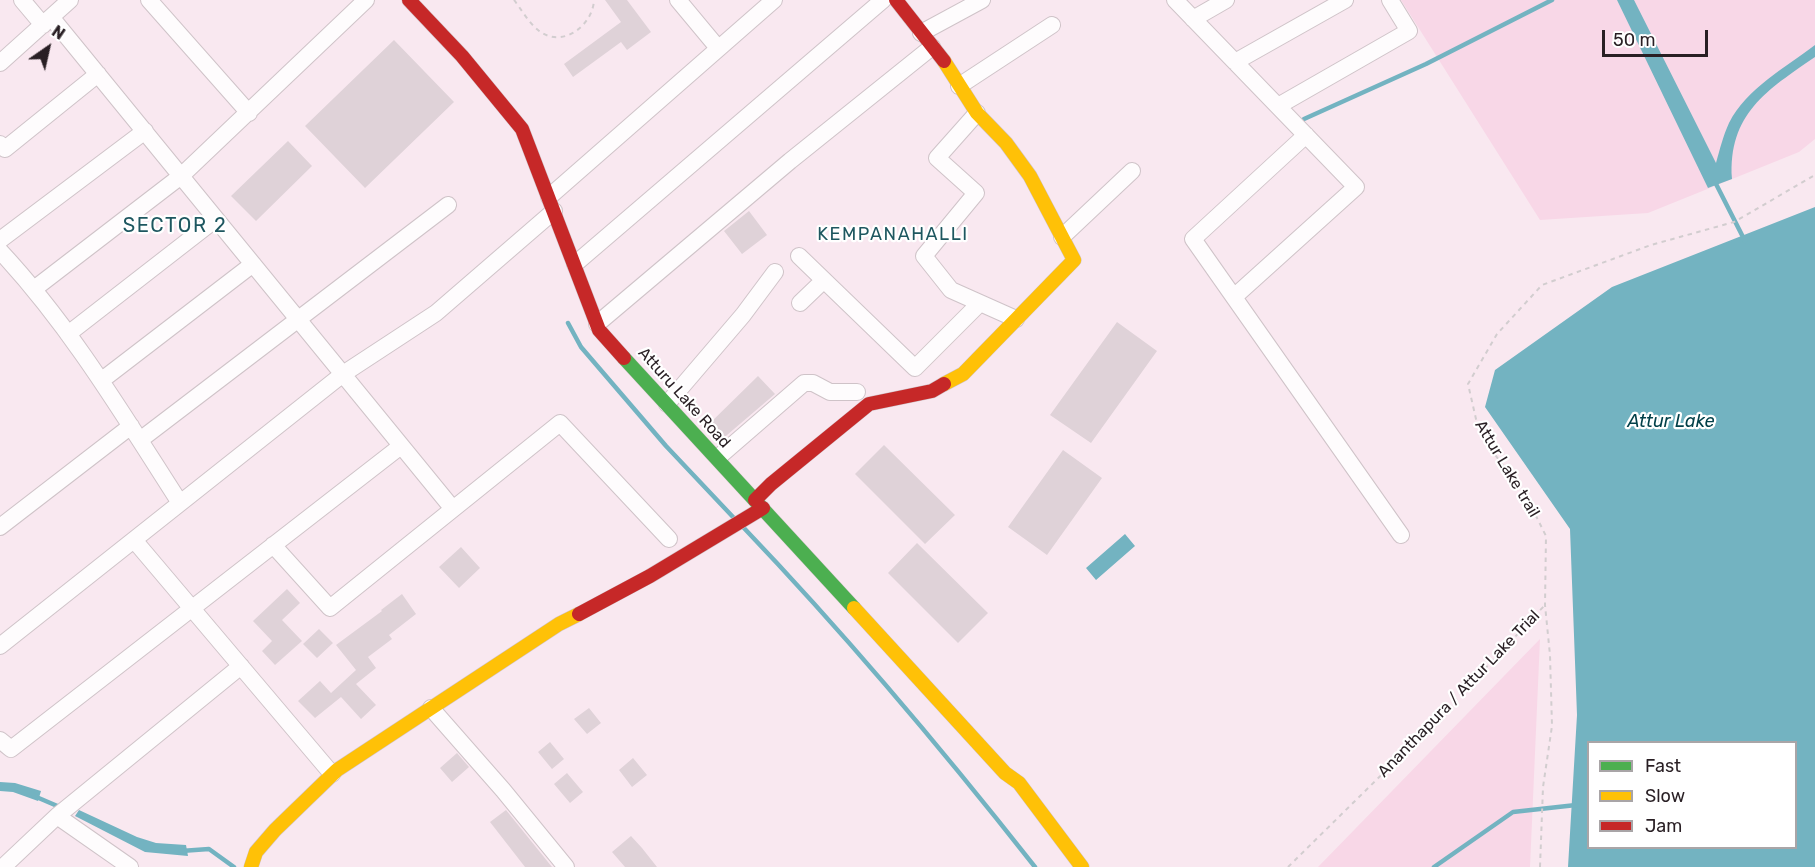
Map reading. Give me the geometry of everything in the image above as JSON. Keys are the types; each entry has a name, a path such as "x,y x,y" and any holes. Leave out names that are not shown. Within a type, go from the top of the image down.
{"street":[{"path":"22,0 47,21 98,74 453,509"},
{"path":"0,63 70,0"},
{"path":"149,0 249,112"},
{"path":"34,289 181,176 366,0"},
{"name":"Atturu Lake Road","path":"409,0 462,56 522,129 599,330 1005,773 1019,783 1082,867"},
{"path":"678,0 718,48"},
{"path":"2,642 343,374 436,313 718,48 774,0"},
{"path":"574,264 883,0"},
{"path":"251,867 256,852 274,830 332,774 559,624 650,576 759,504 771,484 869,404 932,391 963,374 1074,260 1030,176 1006,143 977,113 932,47 896,0"},
{"path":"921,33 982,0"},
{"path":"1175,0 1356,187 1234,297"},
{"path":"1193,19 1226,0"},
{"path":"1235,62 1345,0"},
{"path":"1278,106 1410,32 1390,0"},
{"path":"959,86 1052,25"},
{"path":"597,324 790,162 932,47"},
{"path":"0,144 5,149 98,74"},
{"path":"977,113 937,158 976,193 924,256 951,290 1016,319"},
{"path":"0,240 145,131"},
{"path":"1306,135 1193,239 1401,535"},
{"path":"1062,237 1132,171"},
{"path":"0,527 298,319 447,205"},
{"path":"68,334 216,219"},
{"path":"0,252 34,289 102,380 180,503"},
{"path":"799,256 915,368 932,391"},
{"path":"102,380 253,264"},
{"path":"667,404 743,315 775,272"},
{"path":"800,303 824,280"},
{"path":"915,368 980,303"},
{"path":"722,454 804,383 813,383 830,392 857,392"},
{"path":"273,545 330,608 560,423 669,539"},
{"path":"0,740 11,749 401,446"},
{"path":"134,540 332,774"},
{"path":"3,867 57,816 241,666"},
{"path":"431,708 503,790 566,867"},
{"path":"1005,773 1008,792"},
{"path":"57,816 124,865"}],"path":[{"path":"514,0 538,30 545,34 560,36 575,32 586,23 593,9 594,0"},
{"name":"Attur Lake trail","path":"1545,605 1546,536 1528,500 1496,456 1476,419 1468,384 1497,334 1542,285 1651,245 1730,223 1815,175"},
{"name":"Ananthapura / Attur Lake Trial","path":"1288,867 1427,730 1545,605"},
{"name":"Ananthapura / Attur Lake Trial","path":"1540,867 1543,787 1552,726 1550,655 1545,605"}],"shaded area":[{"path":"1401,0 1815,0 1815,139 1799,152 1648,213 1540,220"},
{"path":"1540,639 1530,867 1318,867"}],"water":[{"path":"1617,0 1634,0 1716,163 1729,123 1746,99 1815,45 1815,57 1767,93 1744,121 1732,156 1732,179 1708,188"},
{"name":"Attur Lake","path":"1815,207 1815,867 1568,867 1577,715 1570,529 1485,407 1495,370 1612,287"},
{"path":"1125,534 1135,546 1096,580 1086,568"},
{"path":"0,782 15,783 41,791 38,801 13,792 0,791"},
{"path":"79,810 137,837 156,843 186,845 188,856 145,852 75,816"}],"building":[{"path":"605,0 627,0 651,32 627,50 621,42 573,77 564,64 621,22"},
{"path":"394,40 454,102 365,188 305,126"},
{"path":"288,141 312,166 256,221 231,196"},
{"path":"749,211 767,235 742,254 724,231"},
{"path":"1117,322 1157,351 1091,443 1050,415"},
{"path":"758,376 775,394 720,441 707,426"},
{"path":"884,445 955,515 925,544 855,474"},
{"path":"1063,450 1102,478 1047,555 1008,527"},
{"path":"917,543 988,613 958,643 888,573"},
{"path":"461,547 480,568 459,588 439,567"},
{"path":"287,589 300,603 282,620 302,641 275,665 262,651 272,641 253,621"},
{"path":"402,594 416,614 389,635 392,639 368,657 376,668 356,684 376,705 361,719 341,697 315,718 298,701 320,681 331,693 356,670 336,645"},
{"path":"319,629 333,643 317,658 303,644"},
{"path":"589,708 601,723 587,734 574,719"},
{"path":"550,742 564,759 552,769 538,752"},
{"path":"457,753 469,767 452,782 440,768"},
{"path":"633,758 647,775 632,787 619,770"},
{"path":"567,773 583,792 570,803 554,784"},
{"path":"506,810 552,867 525,867 490,822"},
{"path":"631,836 657,867 625,867 612,852"}],"waterway":[{"path":"1304,119 1426,64 1552,0"},
{"path":"1715,182 1745,241"},
{"path":"568,323 581,347 666,446 733,517"},
{"path":"743,527 893,694 1035,867"},
{"path":"34,796 62,808"},
{"path":"1434,867 1513,812 1576,805"},
{"path":"181,851 209,849 234,867"}],"traffic: fast":[{"path":"624,358 854,608"}],"traffic: slow":[{"path":"944,61 977,113 1006,143 1030,176 1074,260 963,374 944,384"},
{"path":"854,608 1005,773 1019,783 1082,867"},
{"path":"251,867 256,852 275,830 337,770 559,624 579,614"}],"traffic: jam":[{"path":"409,0 462,56 522,129 599,330 624,358"},
{"path":"896,0 944,61"},
{"path":"755,500 771,484 869,404 932,391 944,384"},
{"path":"579,614 650,576 763,508"}],"district":[{"name":"SECTOR 2","path":"175,226"},
{"name":"KEMPANAHALLI","path":"893,235"}]}
